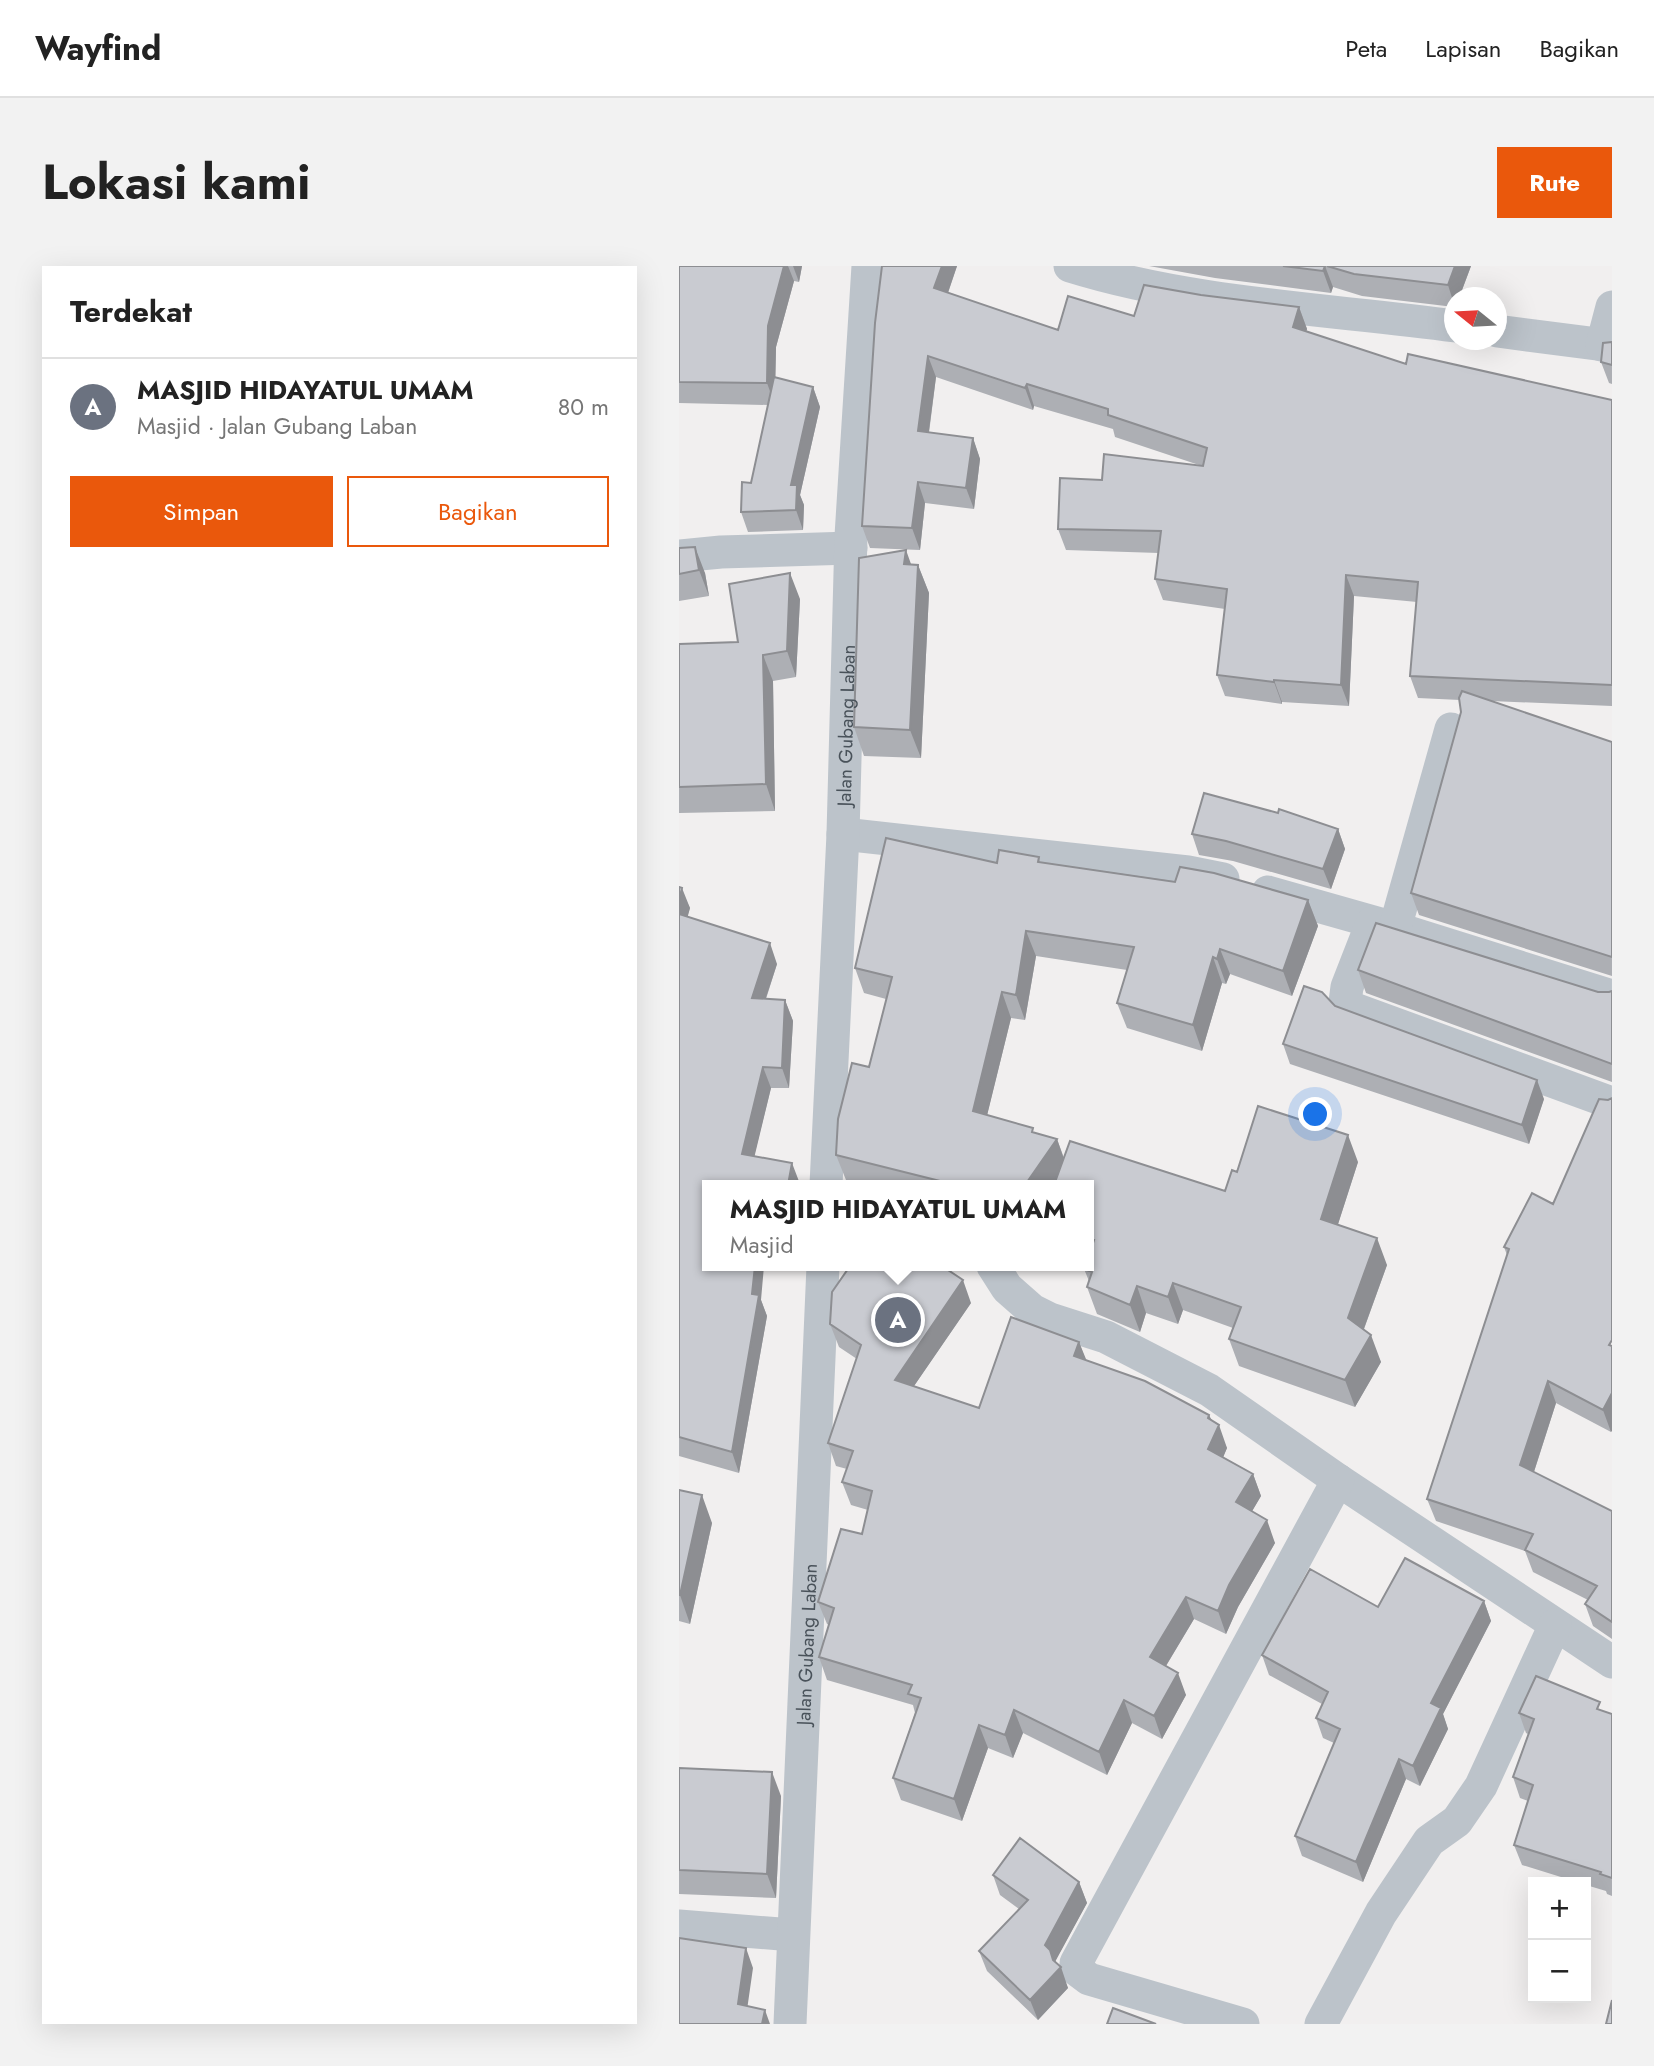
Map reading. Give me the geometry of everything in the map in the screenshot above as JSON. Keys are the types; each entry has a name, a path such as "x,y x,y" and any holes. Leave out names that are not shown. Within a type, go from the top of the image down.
{"street":[{"name":"Jalan Gubang Laban","path":"826,1180 843,834 851,548 868,266"},
{"path":"1070,266 1198,296 1444,325"},
{"path":"1507,332 1607,346 1612,307"},
{"path":"679,556 851,548"},
{"path":"1451,729 1383,926 1347,987 1345,1002 1349,1007 1612,1102"},
{"path":"843,834 1188,872 1229,880 1612,996"},
{"name":"Jalan Gubang Laban","path":"790,2024 823,1271"},
{"path":"996,1271 1007,1288 1032,1310 1050,1319 1106,1337 1209,1390 1338,1480 1612,1662"},
{"path":"1243,2024 1089,1979 1077,1970 1076,1963 1338,1480"},
{"path":"1321,2024 1381,1913 1429,1841 1457,1821 1481,1786 1555,1625"},
{"path":"679,1926 793,1935"}],"building":[{"path":"679,266 784,266 768,326 767,383 679,382"},
{"path":"882,266 942,266 934,288 1058,330 1068,296 1134,316 1144,285 1299,307 1293,327 1406,364 1408,354 1612,400 1612,685 1410,676 1418,582 1346,575 1341,685 1274,682 1217,675 1227,589 1155,579 1161,531 1058,529 1060,478 1102,480 1104,454 1203,466 1207,448 1108,415 1108,409 1027,384 1025,388 928,356 918,431 973,438 966,488 918,482 912,528 862,526 875,323"},
{"path":"1283,266 1325,266 1323,271"},
{"path":"1327,266 1455,266 1448,285 1354,274"},
{"path":"1612,342 1612,365 1601,362 1603,343"},
{"path":"774,377 813,387 791,485 797,485 796,510 741,512 742,482 751,483"},
{"path":"695,547 699,570 679,574 679,548"},
{"path":"906,550 904,564 918,565 910,730 854,727 859,558"},
{"path":"790,573 787,651 763,655 766,784 679,787 679,644 738,642 729,584"},
{"path":"1462,691 1612,742 1612,957 1411,893 1461,712 1459,698"},
{"path":"1204,793 1278,813 1279,809 1338,829 1323,869 1192,834"},
{"path":"886,838 997,863 999,850 1039,857 1038,862 1175,882 1180,867 1214,873 1308,900 1283,971 1220,949 1217,959 1213,957 1193,1025 1117,1003 1134,947 1026,931 1016,995 1002,992 973,1111 1033,1128 1032,1132 1057,1139 1028,1180 936,1180 836,1155 838,1119 852,1063 869,1067 892,977 855,968"},
{"path":"679,914 770,943 752,998 785,1000 782,1068 763,1067 742,1154 792,1163 789,1180 702,1180 702,1271 754,1271 752,1294 759,1295 732,1452 679,1437"},
{"path":"1376,923 1598,992 1612,991 1612,1064 1358,970"},
{"path":"1304,986 1322,992 1335,1006 1537,1080 1522,1125 1283,1044"},
{"path":"1612,1098 1612,1340 1609,1345 1612,1346 1612,1393 1603,1410 1548,1381 1520,1465 1612,1511 1612,1622 1585,1604 1597,1586 1525,1550 1533,1534 1427,1499 1509,1249 1504,1247 1532,1193 1553,1204 1599,1099"},
{"path":"1258,1106 1348,1135 1321,1219 1377,1238 1348,1318 1371,1335 1345,1380 1229,1339 1241,1307 1173,1283 1168,1297 1137,1286 1130,1305 1087,1287 1092,1272 1089,1271 1094,1271 1094,1180 1056,1180 1070,1141 1225,1191 1232,1170 1237,1172"},
{"path":"847,1271 950,1271 963,1280 895,1380 979,1408 1011,1317 1079,1342 1074,1356 1145,1381 1209,1415 1208,1418 1219,1425 1208,1449 1253,1474 1236,1502 1267,1520 1229,1585 1218,1611 1186,1597 1150,1657 1178,1673 1154,1716 1124,1700 1099,1752 1014,1710 1005,1735 979,1725 954,1799 893,1778 921,1698 908,1694 912,1685 819,1657 834,1608 818,1602 841,1529 862,1534 872,1491 842,1482 853,1451 828,1443 861,1345 830,1324 832,1292"},
{"path":"679,1490 702,1495 680,1595 679,1595"},
{"path":"1405,1558 1484,1601 1431,1703 1441,1708 1413,1766 1399,1759 1356,1862 1295,1836 1340,1729 1316,1718 1328,1692 1262,1655 1310,1569 1378,1607"},
{"path":"1536,1676 1600,1702 1597,1709 1612,1714 1612,1878 1600,1874 1601,1872 1514,1845 1533,1785 1513,1777 1534,1719 1519,1713"},
{"path":"679,1768 772,1772 767,1874 679,1870"},
{"path":"1020,1838 1079,1882 1045,1945 1053,1960 1061,1967 1030,2000 979,1951 1028,1900 993,1875"},
{"path":"679,1938 746,1948 738,2004 765,2010 762,2024 679,2024"},
{"path":"1612,2000 1612,2024 1606,2024"},
{"path":"1113,2008 1156,2024 1107,2024"}],"place":[{"name":"MASJID HIDAYATUL UMAM","path":"898,1320"}]}
